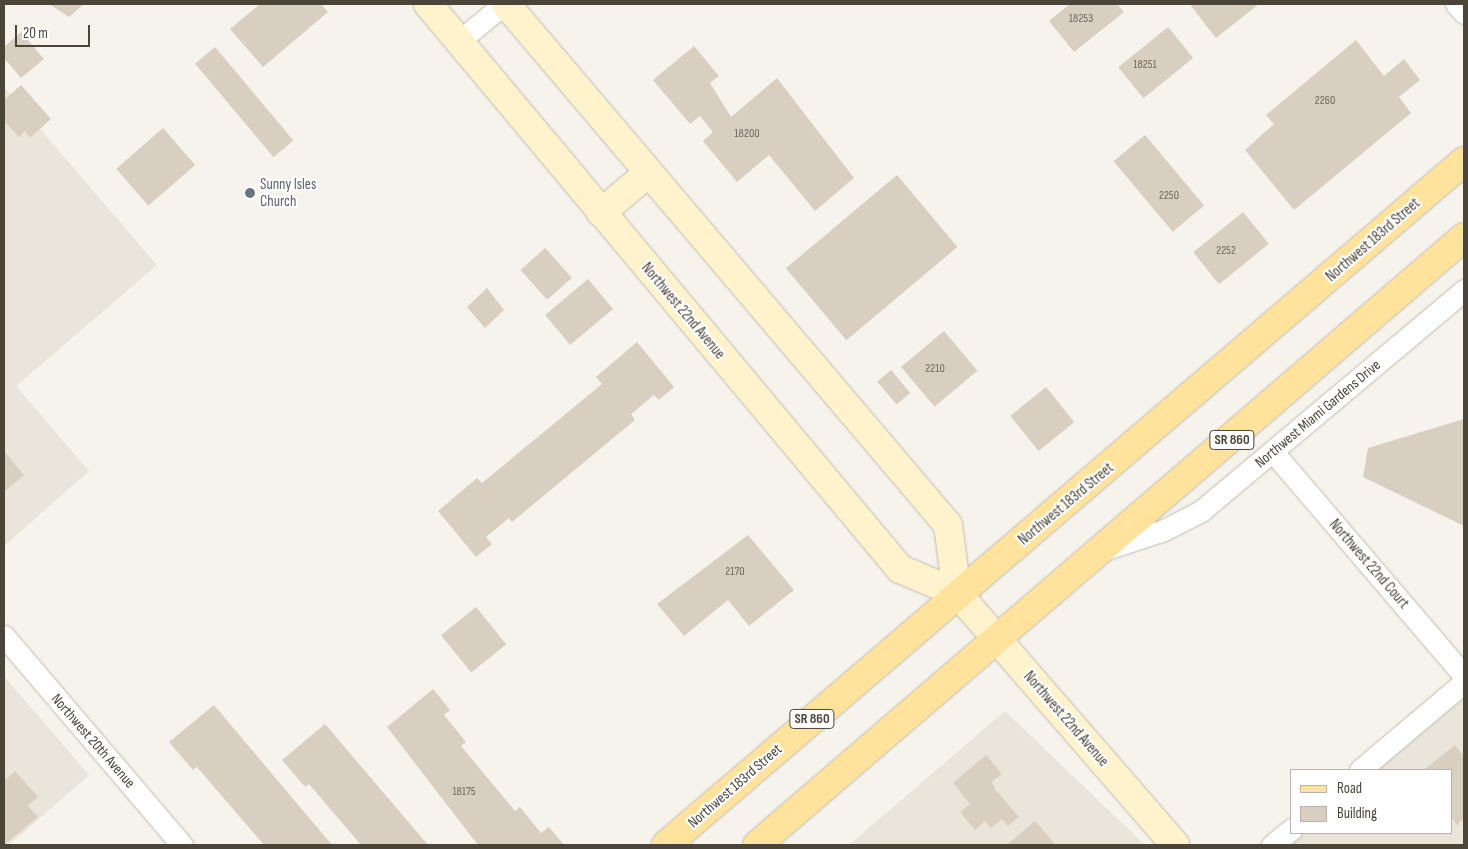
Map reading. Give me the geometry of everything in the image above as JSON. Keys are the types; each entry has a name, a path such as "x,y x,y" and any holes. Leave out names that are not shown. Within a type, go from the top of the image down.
{"main road":[{"name":"Northwest 22nd Avenue","path":"428,4 601,214 900,569 957,593 1175,845"},
{"path":"505,4 647,174 948,525 957,593"},
{"name":"Northwest 183rd Street","path":"666,845 957,593 1464,161"},
{"path":"601,214 647,174"},
{"name":"SR 860","path":"757,845 1109,548 1464,238"}],"street":[{"path":"459,41 505,4"},
{"path":"1456,4 1464,13"},
{"name":"Northwest Miami Gardens Drive","path":"1109,548 1164,530 1201,511 1464,290"},
{"name":"Northwest 22nd Court","path":"1273,452 1464,676"},
{"name":"Northwest 20th Avenue","path":"4,636 182,845"},
{"path":"1361,769 1464,682"},
{"path":"1272,845 1290,831"}],"shaded area":[{"path":"4,87 157,265 16,386 89,471 4,546"},
{"path":"4,676 89,775 9,845 4,845"},
{"path":"1464,698 1464,845 1287,845 1301,834 1453,834 1453,769 1378,769"},
{"path":"1005,711 1145,845 849,845"}],"building":[{"path":"49,4 84,4 69,17"},
{"path":"260,4 321,4 328,12 263,67 230,29"},
{"path":"1070,4 1117,4 1124,12 1074,52 1049,21"},
{"path":"1194,4 1259,4 1216,38 1191,6"},
{"path":"1168,27 1193,58 1143,98 1118,67"},
{"path":"21,32 44,59 21,78 4,58 4,47"},
{"path":"1356,40 1384,76 1404,59 1420,80 1399,97 1411,113 1294,210 1245,150 1274,124 1266,115"},
{"path":"694,46 719,76 710,83 731,117 777,78 854,178 815,211 769,155 737,182 703,141 713,132 700,116 690,124 653,80"},
{"path":"215,47 293,140 274,157 195,64"},
{"path":"21,85 51,119 30,138 25,131 19,137 4,121 4,100"},
{"path":"163,128 195,165 148,206 116,169"},
{"path":"1145,135 1204,205 1173,232 1114,161"},
{"path":"897,175 957,247 846,340 786,268"},
{"path":"1243,212 1269,244 1219,284 1193,252"},
{"path":"545,248 572,278 547,300 520,270"},
{"path":"588,279 613,309 570,345 545,315"},
{"path":"487,288 504,310 485,328 467,307"},
{"path":"944,331 977,371 935,407 901,367"},
{"path":"637,342 674,387 659,400 654,395 631,414 635,420 512,522 509,518 486,537 492,544 476,557 438,511 477,478 482,483 602,384 596,377"},
{"path":"891,370 910,393 896,405 877,382"},
{"path":"1046,387 1074,422 1039,451 1010,416"},
{"path":"1464,419 1464,526 1363,477 1368,448"},
{"path":"4,451 24,475 4,492"},
{"path":"748,535 794,590 749,626 728,600 684,636 657,604"},
{"path":"476,607 506,644 471,673 441,635"},
{"path":"433,689 450,710 444,715 466,742 461,746 515,811 520,807 541,833 549,827 564,845 478,845 387,727"},
{"path":"214,705 332,845 264,845 197,767 193,770 169,742"},
{"path":"325,724 428,845 361,845 309,784 305,787 282,760"},
{"path":"1455,745 1464,756 1464,818 1457,825 1453,819 1453,769 1425,769"},
{"path":"986,755 1002,774 992,782 995,789 1019,817 1008,826 1002,819 991,828 985,821 975,830 960,812 970,804 953,783"},
{"path":"15,771 38,797 28,806 38,817 4,845 4,781"},
{"path":"1035,821 1056,845 1007,845"}],"place":[{"name":"Sunny Isles Church","path":"250,193"}]}
